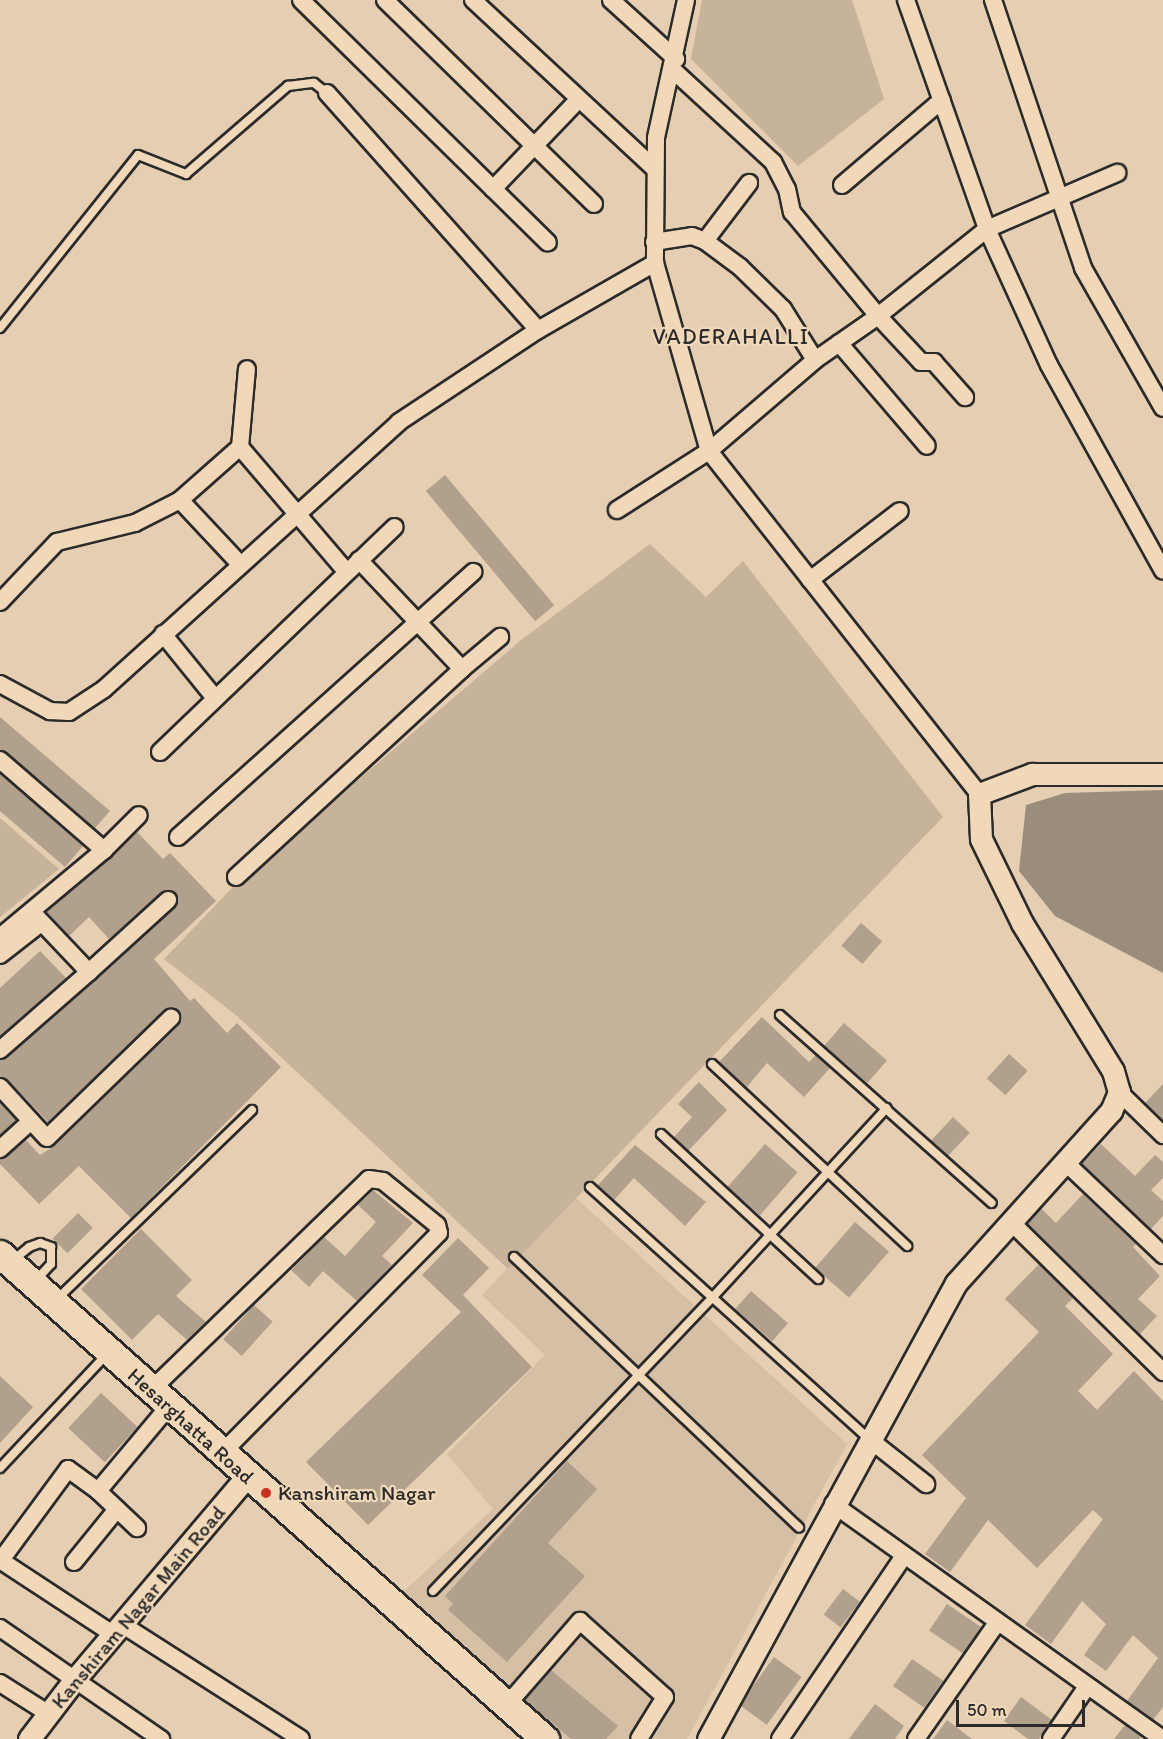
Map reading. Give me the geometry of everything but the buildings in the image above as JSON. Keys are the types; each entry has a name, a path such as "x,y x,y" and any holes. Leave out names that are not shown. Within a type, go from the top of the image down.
{"main road":[{"name":"Hesarghatta Road","path":"4,1259 544,1739"}],"street":[{"path":"301,0 548,243"},
{"path":"386,0 594,204"},
{"path":"473,0 654,168"},
{"path":"611,0 773,162 787,189 792,212 878,316 921,362 934,362 965,398"},
{"path":"686,0 674,64 656,138 655,263 709,451 979,794 981,839 1022,922 1113,1071 1119,1092 1163,1135"},
{"path":"906,0 987,229 1049,365 1163,571"},
{"path":"993,0 1083,268 1163,408"},
{"path":"327,93 538,330"},
{"path":"493,189 579,99"},
{"path":"842,185 942,100"},
{"path":"617,510 709,451 815,360 878,316 987,229 1117,173"},
{"path":"705,241 749,183"},
{"path":"654,242 692,236 705,241 740,267 783,309 815,360"},
{"path":"0,684 50,711 69,712 104,689 297,510 399,422 538,330 655,263"},
{"path":"839,343 927,446"},
{"path":"0,602 57,542 135,523 180,500 240,447 247,369"},
{"path":"240,447 297,510 346,571"},
{"path":"180,500 239,563"},
{"path":"810,580 900,511"},
{"path":"160,752 346,571 395,527"},
{"path":"359,560 462,669"},
{"path":"178,837 473,572"},
{"path":"163,634 215,698"},
{"path":"236,877 462,669 500,637"},
{"path":"0,760 104,850"},
{"path":"979,794 1032,774 1163,774"},
{"path":"0,955 139,815"},
{"path":"0,1050 168,900"},
{"path":"0,937 36,917"},
{"path":"36,917 90,972"},
{"path":"0,1087 47,1138 171,1018"},
{"path":"708,1739 868,1439 956,1283 1111,1111 1119,1092"},
{"path":"0,1149 31,1121"},
{"path":"1064,1161 1163,1255"},
{"path":"98,1491 160,1398 369,1179 383,1181 437,1225 439,1233 221,1454"},
{"path":"1011,1221 1163,1372"},
{"path":"868,1439 926,1484"},
{"path":"137,1528 98,1491 68,1469 0,1560 301,1739"},
{"name":"Kanshiram Nagar Main Road","path":"29,1739 75,1679 247,1476"},
{"path":"833,1504 1086,1688 1162,1739"},
{"path":"74,1562 117,1509"},
{"path":"780,1739 904,1556"},
{"path":"506,1706 580,1621 665,1697 639,1739"},
{"path":"916,1739 997,1623"},
{"path":"0,1628 75,1679 152,1736"},
{"path":"0,1683 49,1714"},
{"path":"1051,1739 1086,1688"}],"lane":[{"path":"0,327 138,155 186,174 288,86 314,83 327,93"},
{"path":"780,1015 992,1203"},
{"path":"711,1064 828,1168 907,1245"},
{"path":"432,1591 712,1298 828,1168 887,1108"},
{"path":"54,1303 252,1110"},
{"path":"661,1134 818,1279"},
{"path":"590,1187 868,1439"},
{"path":"4,1259 39,1243 51,1247 51,1264 32,1283"},
{"path":"514,1257 800,1527"},
{"path":"0,1468 109,1352"}],"shaded area":[{"path":"702,0 852,0 884,99 798,166 691,59"},
{"path":"650,544 706,597 743,561 943,817 508,1269 237,1016 164,959 231,889 521,640"},
{"path":"1163,790 1163,973 1055,916 1019,871 1026,805 1065,793"},
{"path":"0,818 59,869 0,917"},
{"path":"576,1198 847,1444 687,1739 564,1739 402,1593 493,1509 447,1454 545,1355 482,1295"}],"place":[{"name":"Kanshiram Nagar","path":"266,1493"}],"district":[{"name":"VADERAHALLI","path":"731,337"}]}
